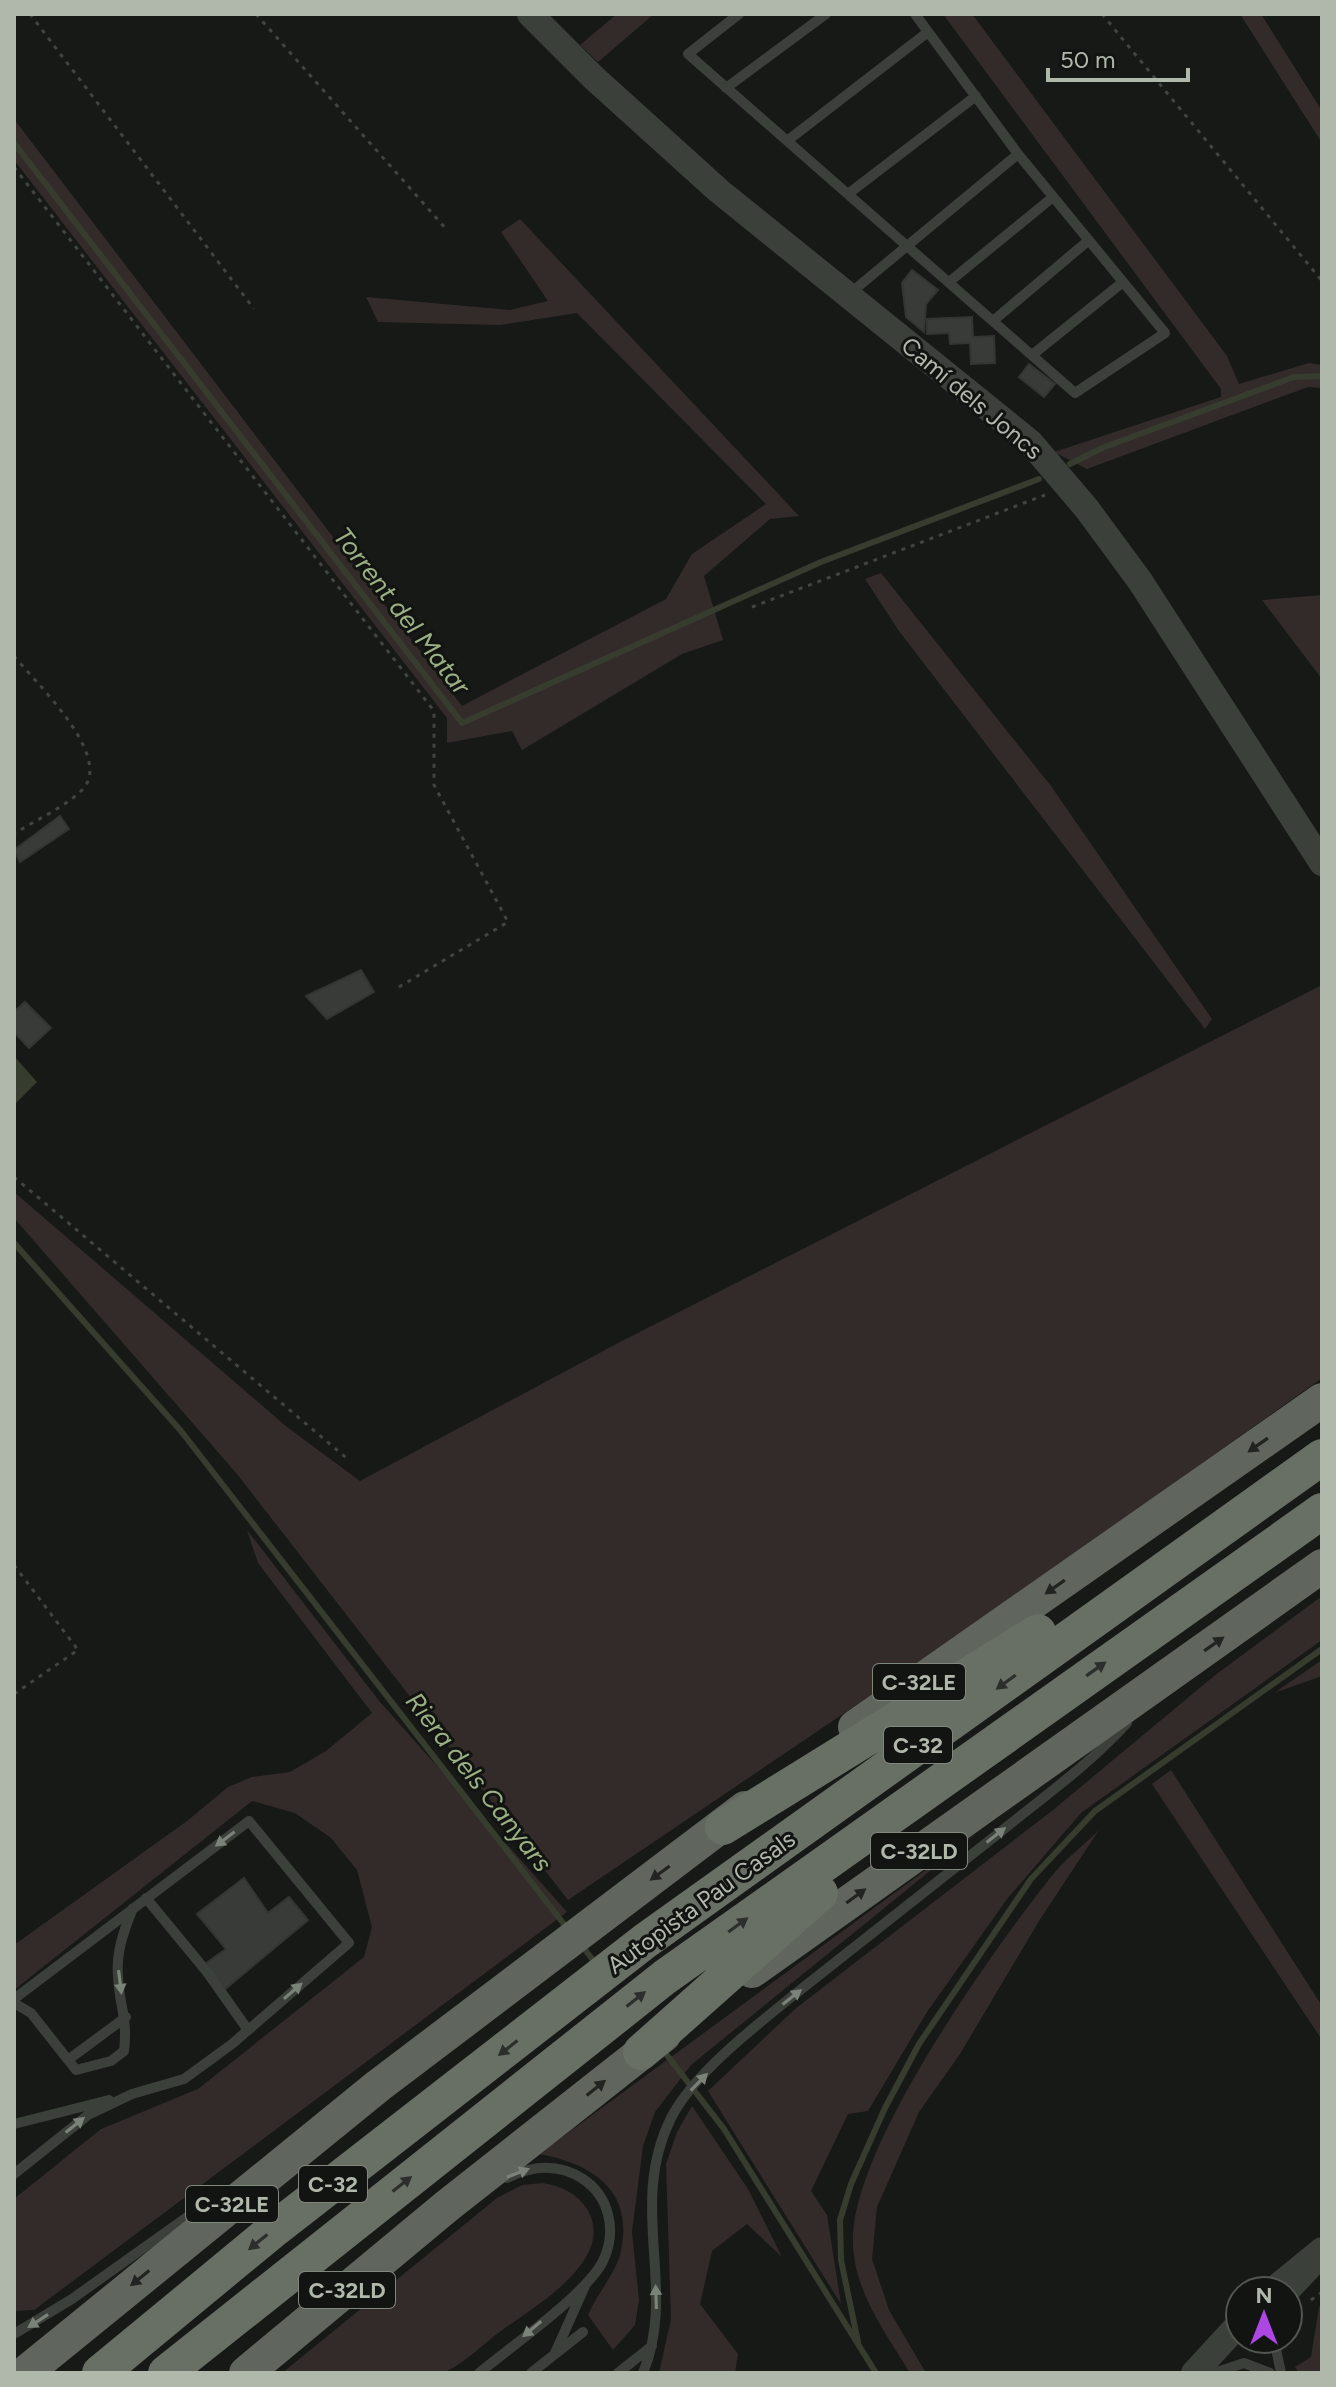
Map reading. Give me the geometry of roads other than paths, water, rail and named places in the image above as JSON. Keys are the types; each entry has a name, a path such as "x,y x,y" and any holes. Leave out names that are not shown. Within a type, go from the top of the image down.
{"highway":[{"name":"C-32LE","path":"25,2373 378,2086 723,1827 803,1763 1322,1400"},
{"name":"Autopista Pau Casals","path":"100,2373 272,2231 653,1936 1322,1457"},
{"name":"Autopista Pau Casals","path":"166,2373 675,1970 1322,1511"},
{"name":"C-32","path":"723,1827 1122,1579 1183,1554"},
{"name":"C-32LD","path":"699,2004 1322,1566"},
{"name":"C-32","path":"634,2057 699,2004 780,1926 913,1822 1032,1714"},
{"name":"C-32LD","path":"246,2373 447,2206 634,2057"}],"street":[{"name":"Camí dels Joncs","path":"530,14 594,78 719,191 1030,442 1068,486 1140,581 1322,863"},
{"path":"1292,2275 1322,2250"},
{"path":"1194,2373 1224,2340"}],"lane":[{"path":"739,14 688,54 1075,393 1165,333 1018,154 915,14"},
{"path":"726,88 826,14"},
{"path":"787,141 928,32"},
{"path":"848,194 976,96"},
{"path":"848,295 1018,154"},
{"path":"949,282 1053,197"},
{"path":"993,321 1089,240"},
{"path":"1032,355 1123,282"},
{"path":"643,2373 652,2346 657,2311 649,2209 654,2164 670,2120 683,2099 733,2048 1047,1795 1117,1734 1161,1681"},
{"path":"14,2124 184,2079 248,2030 349,1943 249,1821 134,1907 14,2001 31,2013 76,2070 111,2061 124,2051 126,2017 118,1976 120,1941 134,1907"},
{"path":"146,1898 207,1972 248,2030"},
{"path":"68,2060 126,2017"},
{"path":"252,2172 378,2086"},
{"path":"14,2174 88,2115 132,2094"},
{"path":"447,2206 535,2167 553,2167 579,2177 600,2194 608,2207 610,2222 603,2261 587,2281 479,2373"},
{"path":"14,2334 72,2299 227,2189"},
{"path":"1304,2284 1322,2265"},
{"path":"555,2353 587,2281"},
{"path":"531,2373 583,2332"},
{"path":"619,2372 652,2346"},
{"path":"1214,2373 1229,2365 1244,2363 1270,2373"}],"waterway":[{"name":"Torrent del Matar","path":"14,143 462,723 821,562 1039,479"},
{"path":"1070,464 1102,448 1294,377 1322,376"},
{"name":"Riera dels Canyars","path":"14,1243 181,1431 567,1928"},
{"path":"858,2342 841,2260 840,2220 851,2184 885,2108 919,2044 1031,1879 1095,1811 1322,1649"},
{"name":"Riera dels Canyars","path":"582,1946 597,1965"},
{"name":"Riera dels Canyars","path":"663,2050 724,2129 876,2373"}]}
